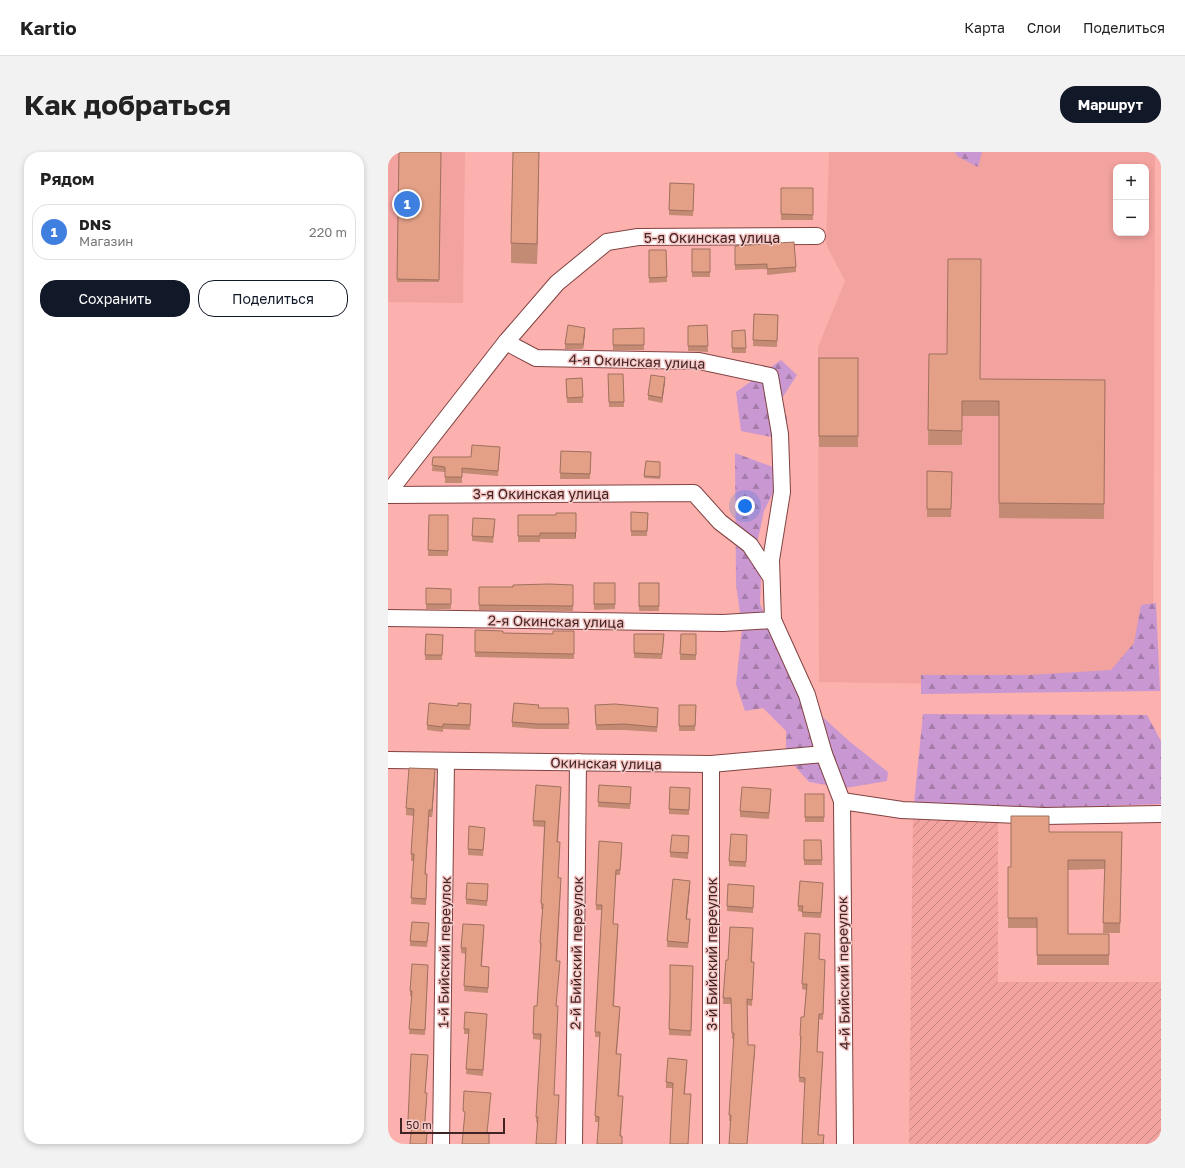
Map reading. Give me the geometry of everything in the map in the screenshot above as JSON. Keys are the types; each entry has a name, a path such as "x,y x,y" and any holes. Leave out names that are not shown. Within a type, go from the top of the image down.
{"street":[{"name":"5-я Окинская улица","path":"506,342 557,283 607,242 638,237 817,236"},
{"name":"4-я Окинская улица","path":"506,342 536,358 699,361 770,376 780,434 782,492 771,560 771,577"},
{"path":"388,494 506,342"},
{"name":"3-я Окинская улица","path":"388,494 694,493 720,522 750,544 771,577"},
{"path":"771,577 773,620 807,695 824,754 842,801 902,810 1044,816 1161,814"},
{"name":"2-я Окинская улица","path":"388,618 723,623 773,620"},
{"name":"Окинская улица","path":"388,760 711,764 824,754"},
{"name":"1-й Бийский переулок","path":"441,1144 446,761"},
{"name":"2-й Бийский переулок","path":"574,1144 578,762"},
{"name":"3-й Бийский переулок","path":"711,764 711,1144"},
{"name":"4-й Бийский переулок","path":"842,801 845,1144"}],"shaded area":[{"path":"388,152 465,152 463,303 388,302"},
{"path":"829,152 1155,152 1153,687 819,682 818,347 845,281 826,244"},
{"path":"913,815 998,815 998,982 1161,982 1161,1144 909,1144"}],"green space":[{"path":"955,152 982,152 978,167 957,156"},
{"path":"781,360 797,375 777,406 787,417 787,440 741,431 736,392"},
{"path":"735,453 784,471 764,511 758,539 761,579 760,604 783,661 803,699 849,741 888,772 887,781 845,788 809,782 786,756 786,731 763,708 745,711 736,684 742,628 736,584"},
{"path":"1156,603 1160,691 921,694 921,675 1029,675 1111,670 1134,643 1141,605"},
{"path":"923,714 1147,715 1161,741 1161,804 1022,809 914,803"}],"building":[{"path":"399,152 441,152 439,280 397,279"},
{"path":"513,152 539,152 537,244 511,243"},
{"path":"670,183 694,184 693,211 669,210"},
{"path":"781,188 813,188 813,215 781,214"},
{"path":"794,242 796,267 767,269 767,264 735,265 735,246"},
{"path":"692,249 710,249 710,272 692,272"},
{"path":"649,250 666,250 667,277 649,278"},
{"path":"948,259 981,259 980,379 1105,380 1104,504 999,503 999,401 962,401 962,431 928,430 929,354 947,354"},
{"path":"754,314 778,315 777,341 753,340"},
{"path":"568,325 585,328 583,344 565,344"},
{"path":"707,325 708,346 688,346 688,326"},
{"path":"644,328 644,345 613,345 613,329"},
{"path":"745,330 746,348 732,348 732,331"},
{"path":"819,358 858,358 858,436 819,436"},
{"path":"608,374 623,374 624,402 609,402"},
{"path":"651,375 665,377 662,398 648,395"},
{"path":"582,378 583,397 567,398 566,379"},
{"path":"472,445 500,447 498,471 462,468 462,477 445,477 445,467 432,465 433,457 471,457"},
{"path":"561,451 591,452 590,474 560,473"},
{"path":"646,461 660,462 660,477 644,476"},
{"path":"927,471 952,472 951,509 927,509"},
{"path":"631,512 648,513 647,531 631,531"},
{"path":"556,513 576,513 575,533 540,533 540,536 518,536 518,515 556,515"},
{"path":"429,515 448,515 448,551 428,550"},
{"path":"473,518 495,519 493,537 472,536"},
{"path":"594,583 615,583 615,604 594,604"},
{"path":"639,583 659,583 659,606 639,606"},
{"path":"513,585 573,585 573,606 479,605 479,587 513,587"},
{"path":"426,588 451,589 451,604 426,604"},
{"path":"475,630 503,631 503,633 553,634 553,631 574,631 574,654 475,652"},
{"path":"426,634 443,635 442,655 425,655"},
{"path":"634,634 664,634 662,654 634,653"},
{"path":"681,634 696,634 696,655 680,654"},
{"path":"429,703 458,706 458,703 471,704 470,725 443,724 443,727 427,725"},
{"path":"514,703 539,705 538,708 568,708 569,724 512,722"},
{"path":"615,704 658,708 657,727 624,724 596,725 595,705"},
{"path":"679,705 696,705 695,726 679,726"},
{"path":"409,768 435,769 432,810 429,810 425,874 427,874 426,899 411,898 414,854 411,854 414,809 406,808"},
{"path":"536,785 561,787 557,842 560,842 558,878 561,878 556,961 560,961 556,1006 558,1006 554,1095 559,1095 556,1144 536,1144 538,1117 536,1117 541,1034 533,1034 534,1006 537,1006 541,943 543,904 541,903 545,821 533,821"},
{"path":"599,785 631,787 630,804 598,802"},
{"path":"670,787 690,788 689,810 669,809"},
{"path":"742,787 771,789 769,813 740,811"},
{"path":"805,794 824,794 824,817 805,817"},
{"path":"1011,816 1049,816 1049,832 1122,832 1120,923 1103,923 1105,860 1068,860 1068,934 1109,934 1109,955 1037,955 1037,918 1008,918 1008,867 1011,867"},
{"path":"469,826 485,828 483,850 468,849"},
{"path":"731,834 747,835 746,862 729,861"},
{"path":"672,835 689,836 688,853 670,852"},
{"path":"804,840 821,840 822,860 804,860"},
{"path":"599,841 622,843 620,870 616,870 613,924 618,924 613,1006 620,1007 616,1054 621,1054 618,1096 623,1096 620,1136 622,1136 622,1144 597,1144 599,1117 595,1116 600,1032 595,1032 602,905 596,905"},
{"path":"673,879 690,881 686,919 690,919 688,943 667,941"},
{"path":"800,881 823,883 821,913 802,912 803,906 798,906"},
{"path":"467,883 488,884 487,901 466,899"},
{"path":"728,884 754,886 753,908 727,906"},
{"path":"412,922 429,923 427,942 410,941"},
{"path":"463,924 484,925 481,966 489,967 488,988 464,986 466,948 461,948"},
{"path":"730,927 753,928 751,962 754,962 752,1000 747,999 748,1045 755,1045 747,1144 729,1144 731,1115 729,1115 734,1033 732,1033 731,998 723,998 726,960 728,960"},
{"path":"805,933 820,934 819,959 825,960 823,1014 819,1014 817,1052 823,1052 818,1135 824,1135 823,1144 802,1144 805,1078 799,1077 801,1017 804,1017 807,984 802,984"},
{"path":"412,964 428,965 425,1030 409,1029 412,991 410,991"},
{"path":"670,965 693,966 691,1031 669,1029"},
{"path":"465,1012 487,1014 483,1070 466,1069 469,1029 464,1029"},
{"path":"411,1054 428,1055 424,1133 427,1134 426,1144 410,1144 412,1121 408,1120"},
{"path":"668,1058 687,1060 684,1094 691,1094 688,1144 670,1144 673,1083 666,1082"},
{"path":"464,1091 491,1093 487,1133 489,1134 489,1144 462,1144 465,1112 463,1111"}],"place":[{"name":"DNS","path":"407,204"}]}
